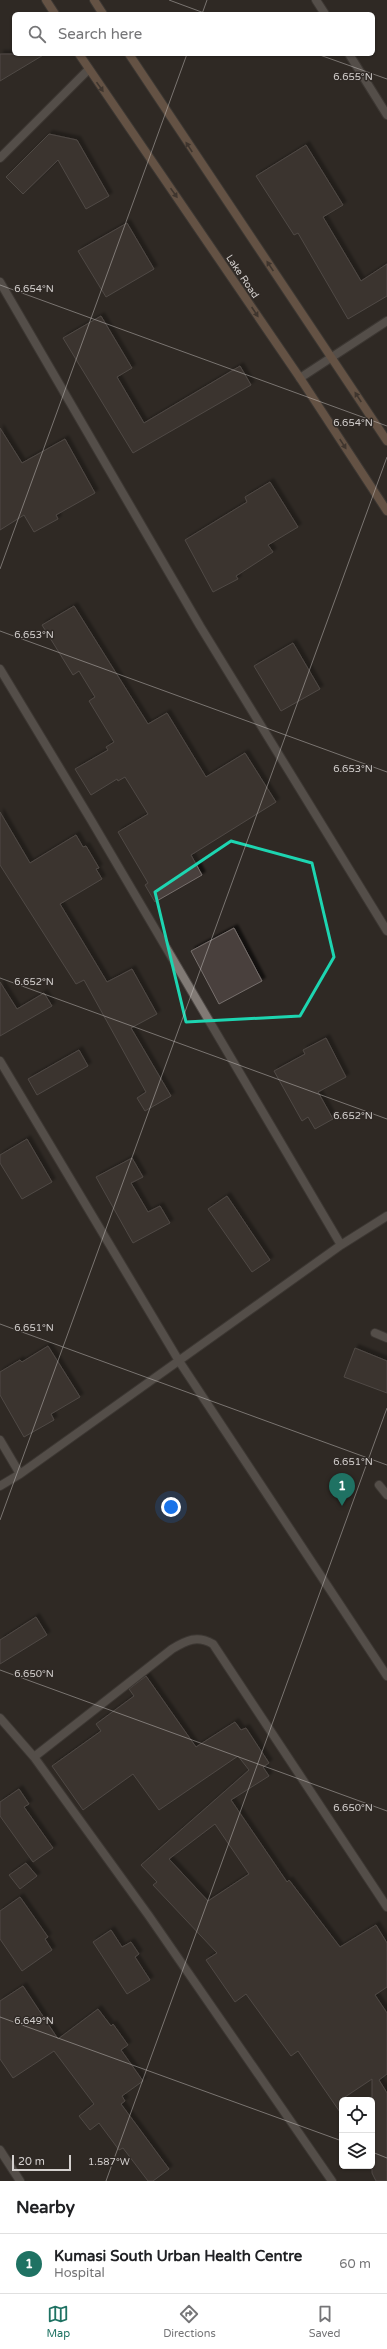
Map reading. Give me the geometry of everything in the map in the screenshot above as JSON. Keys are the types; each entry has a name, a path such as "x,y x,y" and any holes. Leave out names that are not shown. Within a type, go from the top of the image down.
{"main road":[{"path":"46,0 54,12"},
{"path":"94,0 102,12"},
{"name":"Lake Road","path":"80,56 88,70 300,378 387,511"},
{"path":"130,56 215,186 387,441"}],"street":[{"path":"316,0 324,12"},
{"path":"351,56 387,115"},
{"path":"0,158 88,70"},
{"path":"0,282 200,626 387,931"},
{"path":"300,378 387,321"},
{"path":"0,669 95,826 341,1245"},
{"path":"0,1061 179,1361 387,1676"},
{"path":"0,1486 20,1474 341,1245 387,1216"},
{"path":"375,1333 387,1338"},
{"path":"0,1440 20,1474"},
{"path":"379,1485 387,1495"},
{"path":"34,1757 172,1649 188,1639 205,1639 213,1644 387,1907"},
{"path":"0,1718 34,1757 149,1916 332,2181"},
{"path":"0,2150 20,2181"}],"highlighted area":[{"path":"231,841 312,863 334,957 300,1016 186,1022 155,892"}],"building":[{"path":"0,54 12,54 12,56 42,56 0,81"},
{"path":"49,134 77,140 109,196 86,209 58,160 23,194 6,177"},
{"path":"306,145 343,205 323,217 361,281 387,264 387,296 348,319 298,233 294,235 256,176"},
{"path":"127,223 154,269 106,297 78,251"},
{"path":"101,316 132,368 117,377 144,423 240,366 251,385 133,453 63,338"},
{"path":"0,428 22,463 65,439 95,493 56,515 58,519 34,532 24,515 0,530"},
{"path":"270,482 298,527 268,545 273,552 236,576 238,579 213,592 185,540 247,502 245,497"},
{"path":"74,606 148,724 167,713 206,777 245,753 276,802 191,855 202,875 155,902 145,885 148,883 118,832 148,814 125,777 118,781 117,779 91,795 75,769 108,750 106,747 114,742 89,701 95,697 79,671 73,675 42,625"},
{"path":"293,643 320,689 281,711 254,666"},
{"path":"0,812 30,863 76,835 83,847 86,846 99,868 96,869 102,879 60,904 107,982 132,969 157,1014 131,1028 171,1096 145,1111 137,1098 146,1092 84,980 76,984 0,865"},
{"path":"234,928 262,981 219,1004 191,951"},
{"path":"0,982 17,1009 44,993 52,1006 0,1036"},
{"path":"326,1038 346,1077 318,1092 333,1119 315,1129 308,1117 302,1121 274,1071 305,1054 303,1050"},
{"path":"79,1050 88,1066 37,1095 28,1079"},
{"path":"27,1139 52,1182 22,1199 0,1163 0,1155"},
{"path":"132,1158 143,1177 131,1183 148,1212 160,1206 170,1223 133,1243 96,1177"},
{"path":"227,1196 270,1260 252,1272 208,1209"},
{"path":"48,1346 80,1397 51,1414 54,1420 24,1437 0,1395 0,1372 20,1360 22,1362"},
{"path":"355,1348 387,1361 387,1393 344,1377"},
{"path":"36,1617 47,1635 0,1664 0,1640"},
{"path":"146,1676 196,1747 235,1722 241,1730 246,1728 269,1763 263,1767 269,1776 231,1800 287,1882 289,1880 340,1947 376,1925 387,1943 387,1987 375,1995 387,2013 387,2074 379,2080 387,2093 387,2181 376,2181 372,2173 372,2169 375,2169 375,2097 372,2097 372,2079 345,2097 339,2097 339,2111 298,2051 291,2056 246,1994 235,2002 206,1960 217,1953 153,1885 157,1882 141,1865 249,1770 238,1756 159,1810 133,1774 83,1810 52,1766 101,1731 96,1724 134,1696 129,1689","holes":["215,1824 249,1874 208,1901 169,1859"]},
{"path":"19,1789 29,1804 24,1807 53,1848 33,1862 0,1816 0,1802"},
{"path":"26,1863 37,1876 20,1889 9,1875"},
{"path":"20,1897 48,1937 45,1939 52,1950 22,1971 0,1939 0,1911"},
{"path":"111,1930 122,1947 131,1942 139,1954 135,1957 150,1980 127,1994 93,1942"},
{"path":"23,1986 58,2039 98,2009 111,2026 113,2024 128,2045 121,2050 143,2081 122,2096 125,2101 121,2104 169,2169 153,2181 148,2181 123,2148 119,2150 99,2123 90,2130 79,2116 94,2104 54,2051 13,2078 0,2059 0,2001"}],"place":[{"name":"Kumasi South Urban Health Centre","path":"342,1506"}]}
